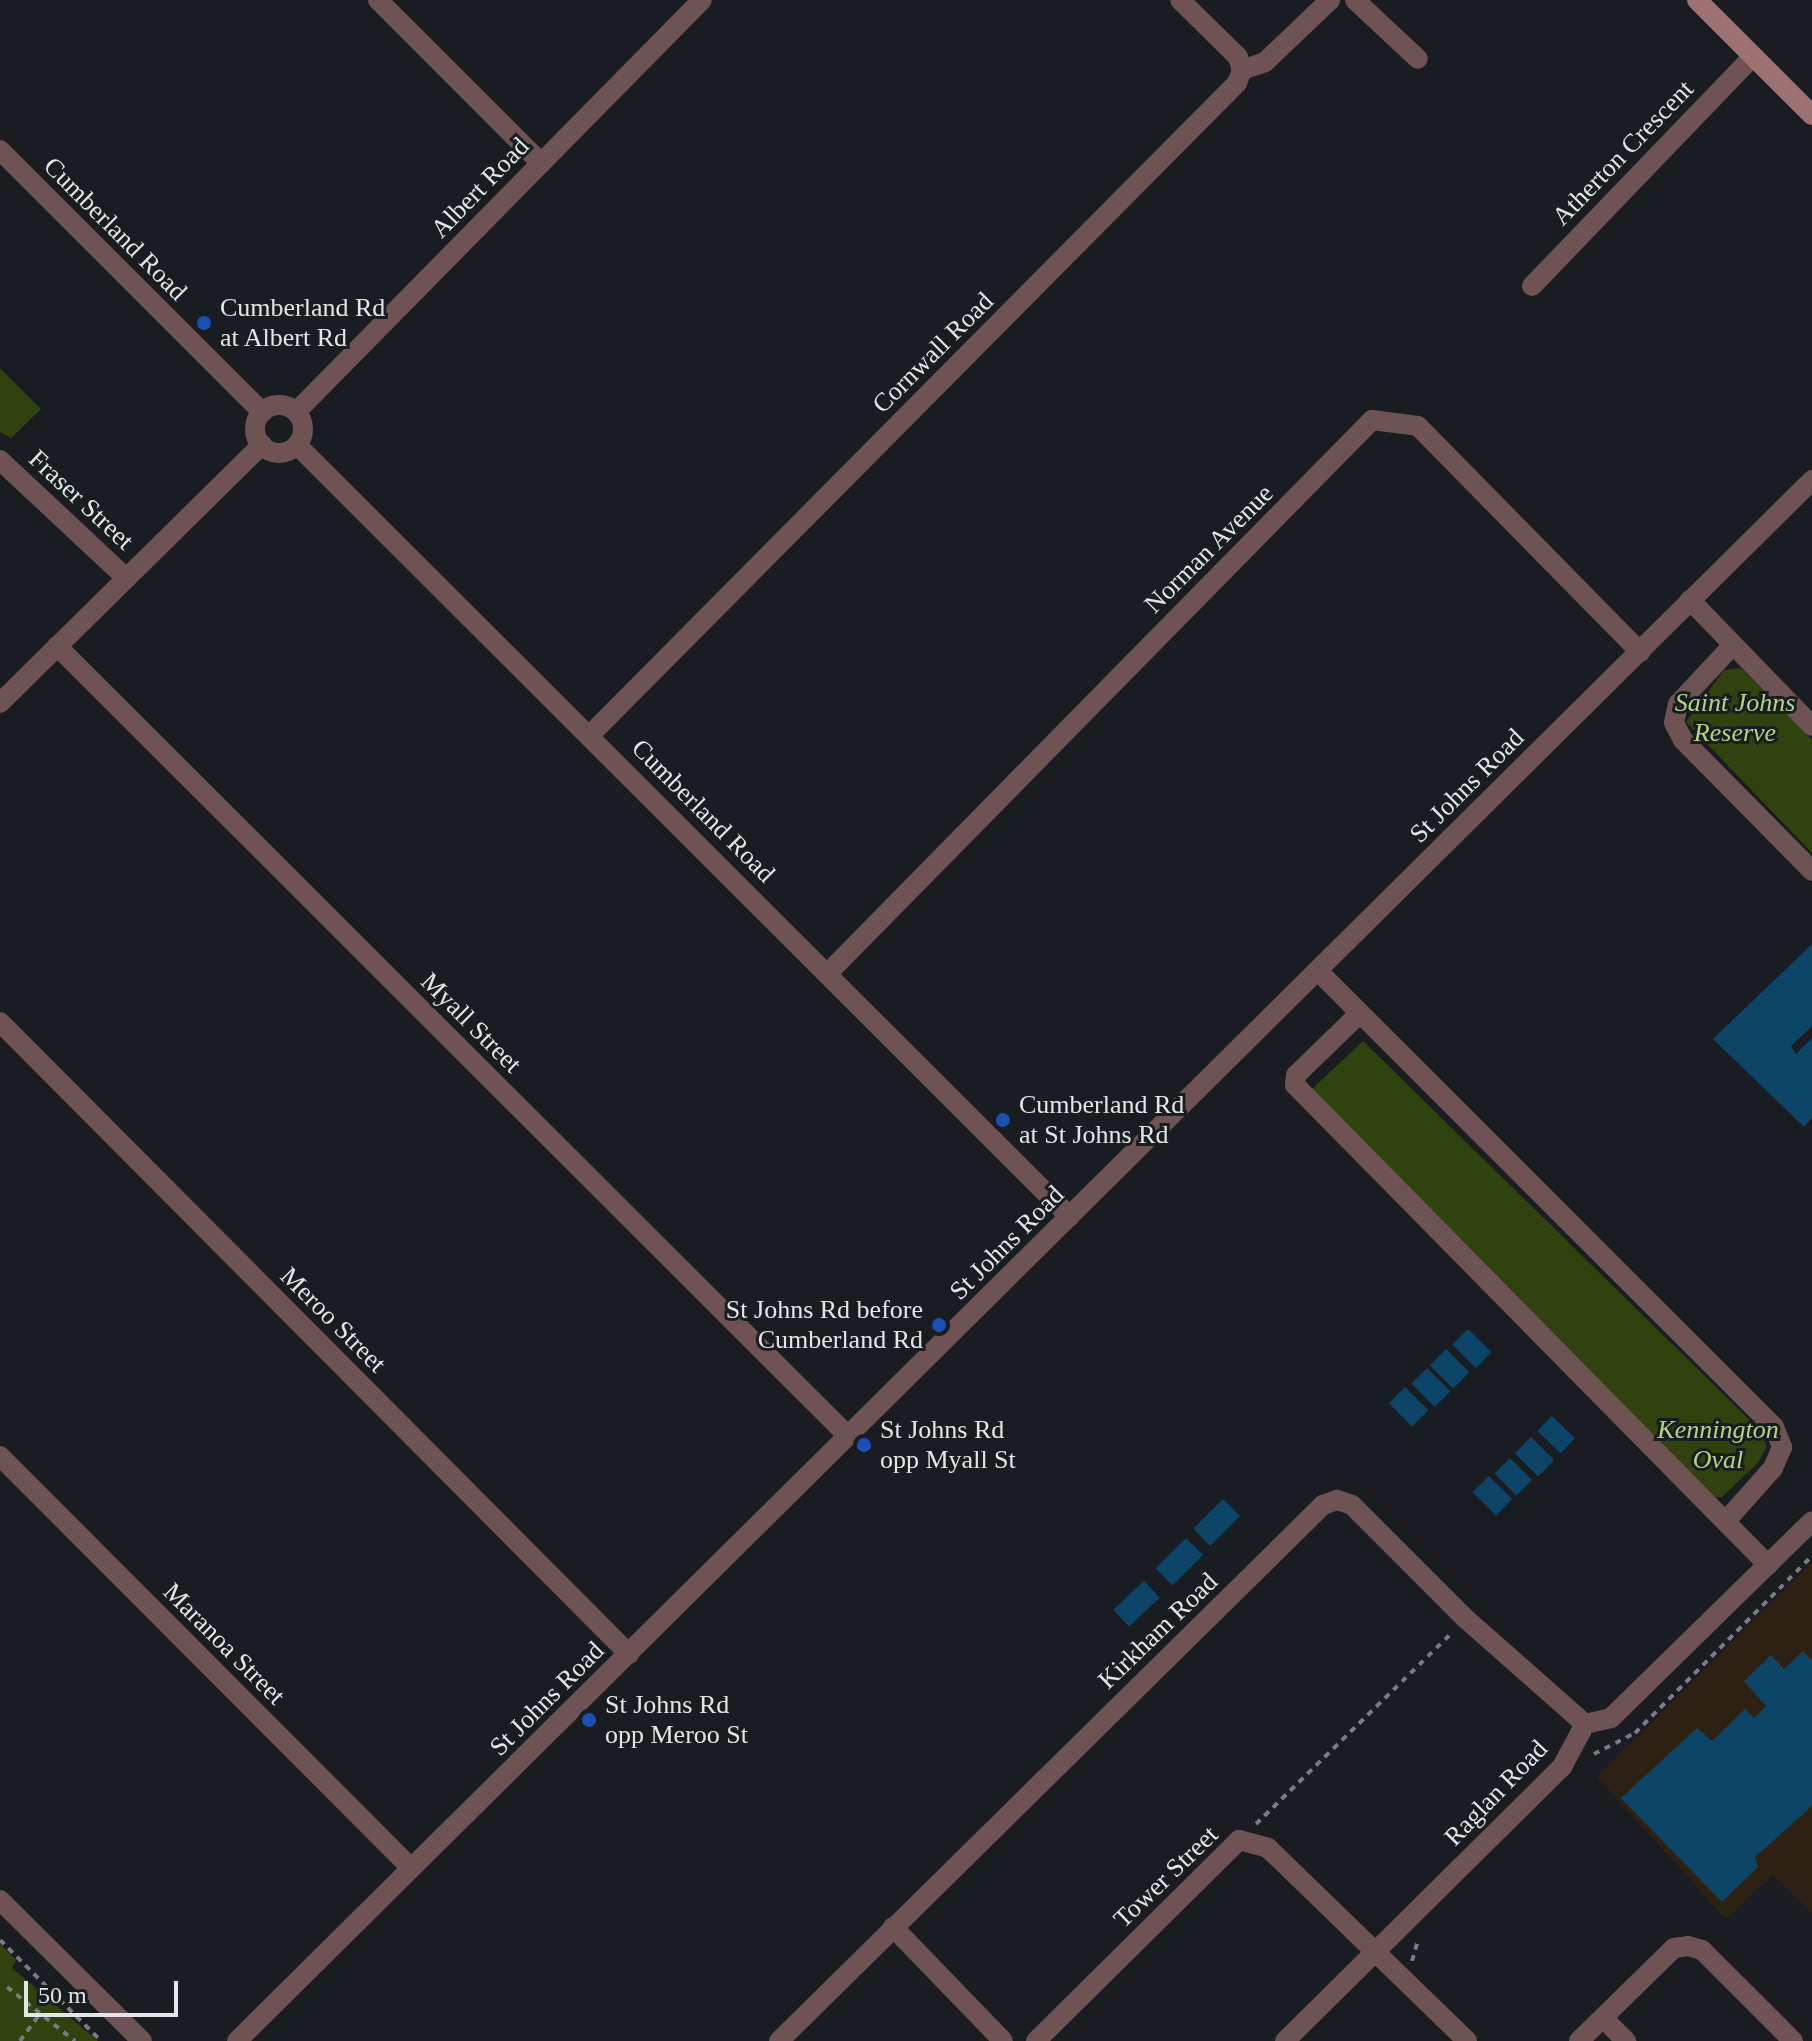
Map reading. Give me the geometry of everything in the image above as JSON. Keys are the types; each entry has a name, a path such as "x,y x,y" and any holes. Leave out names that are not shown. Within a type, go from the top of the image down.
{"main road":[{"path":"1698,0 1812,115"}],"street":[{"path":"378,0 541,163"},
{"name":"Albert Road","path":"296,412 702,0"},
{"path":"1180,0 1238,57 1242,70 1273,56 1330,0"},
{"path":"1355,0 1418,59"},
{"name":"Atherton Crescent","path":"1532,286 1753,56"},
{"name":"Cornwall Road","path":"589,736 1233,88 1242,70"},
{"name":"Cumberland Road","path":"0,150 262,412"},
{"path":"277,405 296,412 303,426 297,445 281,452 262,445 256,426 262,412 277,405"},
{"name":"Norman Avenue","path":"829,972 1372,420 1418,426 1640,652"},
{"path":"0,703 262,445"},
{"name":"Cumberland Road","path":"297,445 829,972 1070,1217"},
{"name":"Fraser Street","path":"0,460 126,578"},
{"name":"St Johns Road","path":"237,2041 1812,480"},
{"path":"1690,600 1812,726"},
{"name":"Myall Street","path":"57,646 848,1436"},
{"path":"1732,646 1678,704 1674,723 1683,740 1812,871"},
{"path":"1318,971 1358,1015 1774,1427 1782,1447 1773,1468 1726,1521"},
{"path":"1358,1015 1296,1075 1295,1085 1768,1565"},
{"name":"Meroo Street","path":"0,1022 629,1654"},
{"name":"Maranoa Street","path":"0,1456 411,1868"},
{"name":"Kirkham Road","path":"779,2041 1323,1505 1337,1500 1352,1505 1466,1619 1585,1724"},
{"path":"1585,1724 1611,1718 1812,1521"},
{"name":"Raglan Road","path":"1294,2038 1376,1950 1562,1767 1585,1724"},
{"name":"Tower Street","path":"1036,2041 1239,1840 1268,1848 1467,2041"},
{"path":"0,1900 142,2041"},
{"path":"893,1927 1003,2041"},
{"path":"1579,2041 1674,1948 1688,1946 1702,1950 1793,2041"},
{"path":"1603,2018 1626,2041"}],"path":[{"path":"1589,1763 1599,1749 1635,1733 1812,1556"},
{"path":"1239,1840 1466,1619"},
{"path":"1415,1968 1412,1951 1422,1937"},
{"path":"0,1940 101,2041"},
{"path":"7,1987 75,2041"},
{"path":"20,2041 40,2013"}],"shaded area":[{"path":"1812,1562 1812,1913 1773,1875 1726,1919 1597,1777"}],"green space":[{"path":"0,368 41,409 11,438 0,432"},
{"name":"Saint Johns Reserve","path":"1741,668 1812,740 1812,853 1686,722 1724,670"},
{"name":"Kennington Oval","path":"1363,1041 1765,1435 1766,1448 1758,1463 1722,1497 1713,1497 1312,1089"},
{"path":"0,1944 16,1960 12,1968 98,2041 0,2041"}],"building":[{"path":"1812,944 1812,1026 1791,1046 1796,1054 1812,1038 1812,1118 1804,1127 1713,1039"},
{"path":"1468,1329 1491,1352 1476,1368 1452,1345"},
{"path":"1446,1349 1469,1372 1453,1389 1430,1365"},
{"path":"1427,1368 1450,1391 1435,1407 1411,1384"},
{"path":"1405,1387 1428,1410 1412,1427 1389,1403"},
{"path":"1552,1416 1575,1438 1560,1453 1537,1431"},
{"path":"1531,1437 1554,1460 1538,1477 1515,1453"},
{"path":"1510,1458 1532,1480 1516,1495 1494,1474"},
{"path":"1489,1476 1512,1499 1496,1516 1473,1492"},
{"path":"1223,1499 1240,1516 1210,1546 1193,1529"},
{"path":"1186,1538 1203,1555 1173,1585 1156,1568"},
{"path":"1144,1581 1160,1598 1129,1626 1113,1610"},
{"path":"1803,1651 1812,1660 1812,1806 1755,1857 1758,1867 1722,1902 1621,1798 1697,1728 1712,1741 1745,1709 1754,1718 1766,1706 1744,1681 1771,1655 1784,1669"}],"place":[{"name":"Cumberland Rd at Albert Rd","path":"204,323"},
{"name":"Cumberland Rd at St Johns Rd","path":"1003,1120"},
{"name":"St Johns Rd before Cumberland Rd","path":"939,1325"},
{"name":"St Johns Rd opp Myall St","path":"864,1445"},
{"name":"St Johns Rd opp Meroo St","path":"589,1720"}]}
